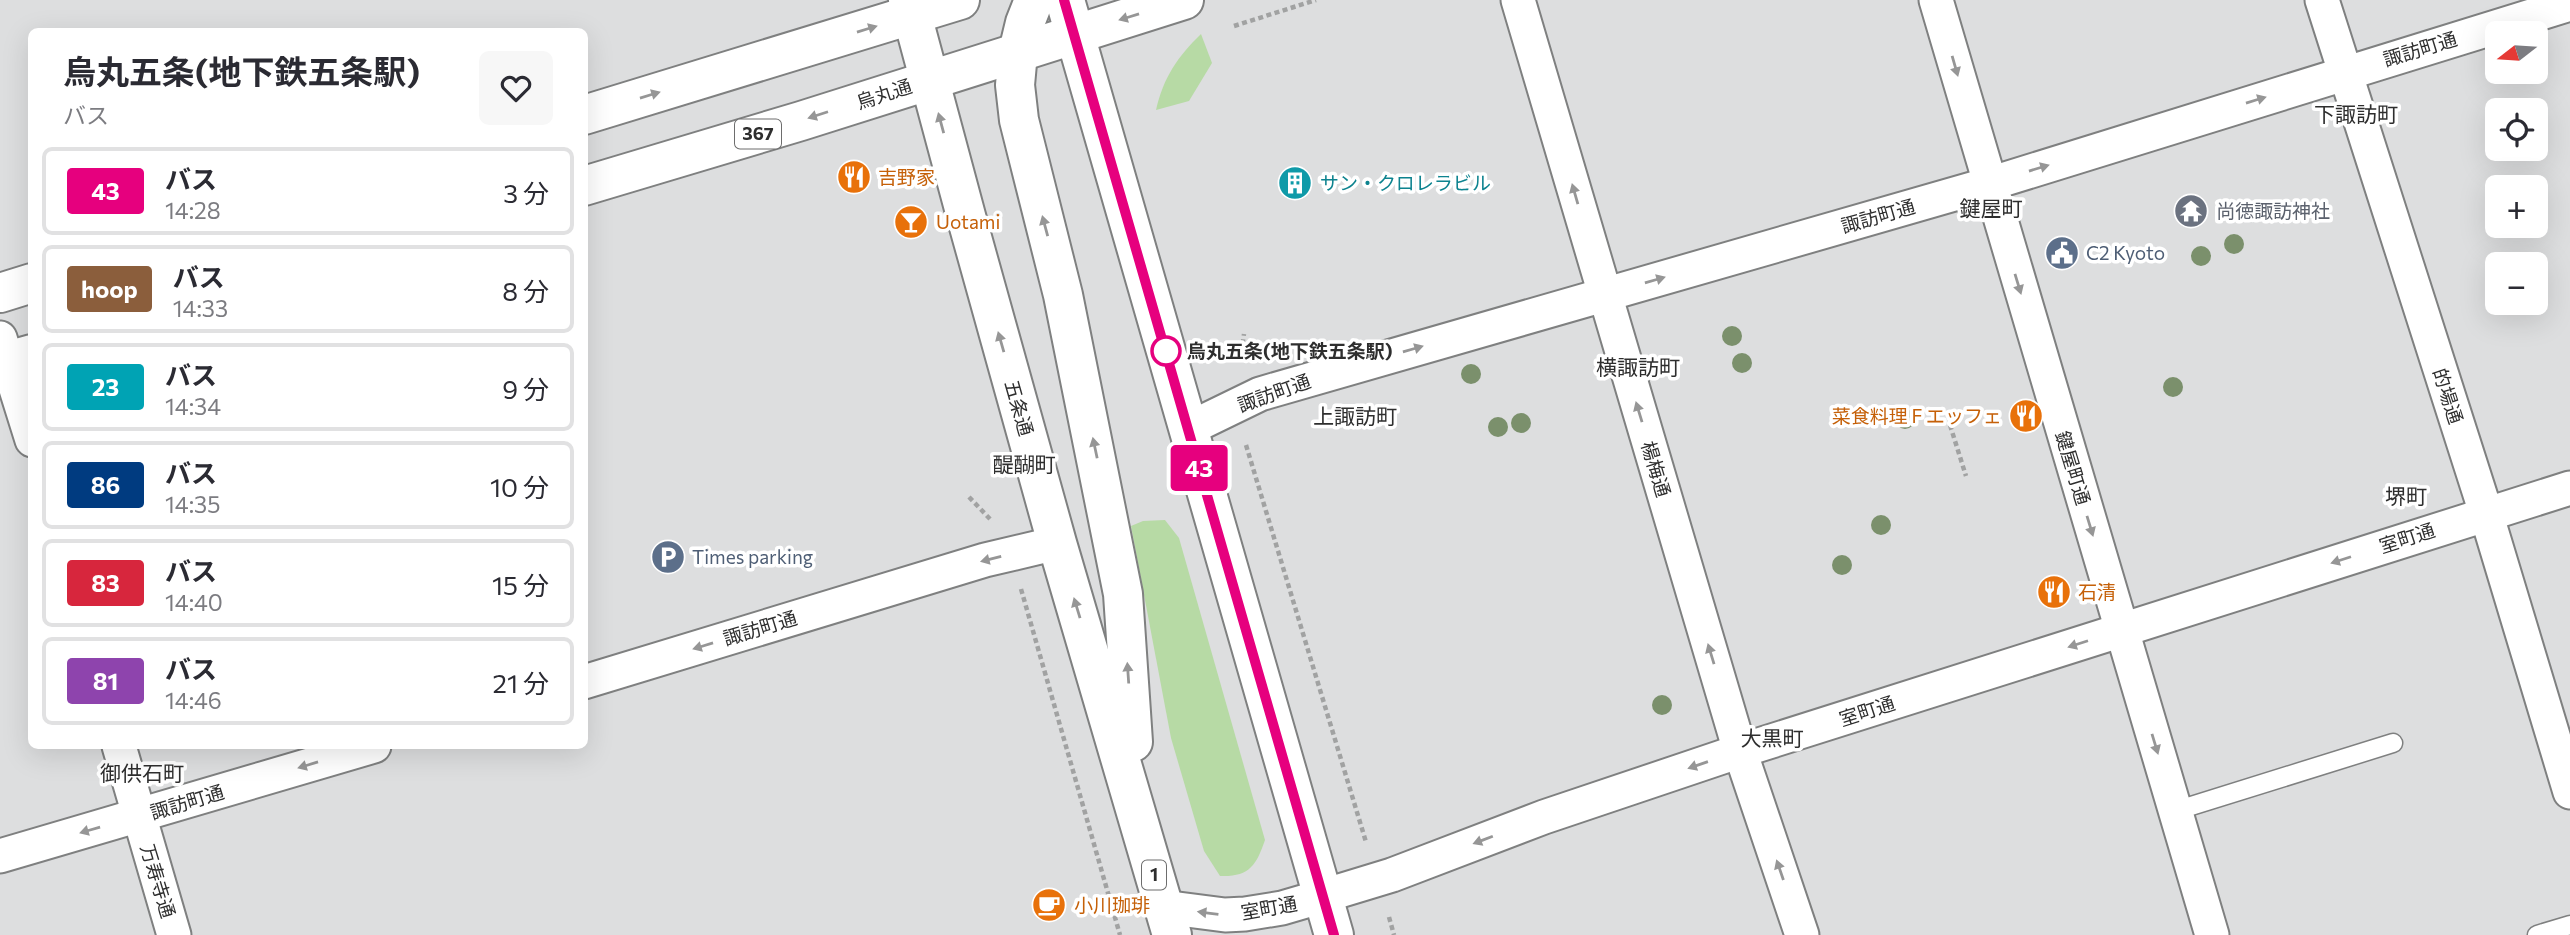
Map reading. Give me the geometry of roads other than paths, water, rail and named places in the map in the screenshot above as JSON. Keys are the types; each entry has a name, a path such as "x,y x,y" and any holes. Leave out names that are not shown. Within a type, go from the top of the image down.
{"highway":[{"path":"588,114 911,8 960,0"},
{"path":"1034,0 1018,52 1015,85 1019,120 1063,295 1123,594 1138,814"},
{"name":"烏丸通","path":"588,186 1018,52 1069,17 1184,0"},
{"name":"五条通","path":"911,8 1057,543 1168,921"},
{"path":"1069,17 1334,935"},
{"path":"0,293 28,285"}],"street":[{"name":"楊梅通","path":"1518,0 1740,751 1802,935"},
{"name":"鍵屋町通","path":"1936,0 2213,935"},
{"name":"的場通","path":"2322,0 2486,513 2570,792"},
{"name":"諏訪町通","path":"1188,429 1260,394 1989,184 2570,4"},
{"path":"10,354 28,424"},
{"name":"室町通","path":"1168,921 1245,914 1282,908 1323,896 1740,751 2570,488"},
{"name":"諏訪町通","path":"588,681 1012,554 1057,543"},
{"name":"万寿寺通","path":"120,749 174,935"},
{"name":"諏訪町通","path":"0,856 364,749"}],"lane":[{"path":"2175,811 2393,743"},
{"path":"2537,935 2570,925"}],"place":[{"name":"吉野家","path":"854,177"},
{"name":"サン・クロレラビル","path":"1295,183"},
{"name":"尚徳諏訪神社","path":"2191,211"},
{"name":"Uotami","path":"911,222"},
{"name":"C2 Kyoto","path":"2062,253"},
{"name":"烏丸五条(地下鉄五条駅)","path":"1166,351"},
{"name":"菜食料理 F エッフェ","path":"2026,416"},
{"name":"Times parking","path":"668,557"},
{"name":"石清","path":"2054,592"},
{"name":"小川珈琲","path":"1049,905"}],"district":[{"name":"下諏訪町","path":"2356,115"},
{"name":"鍵屋町","path":"1991,209"},
{"name":"横諏訪町","path":"1638,368"},
{"name":"上諏訪町","path":"1355,417"},
{"name":"醍醐町","path":"1024,465"},
{"name":"堺町","path":"2406,497"},
{"name":"大黒町","path":"1772,739"},
{"name":"御供石町","path":"142,774"}]}
